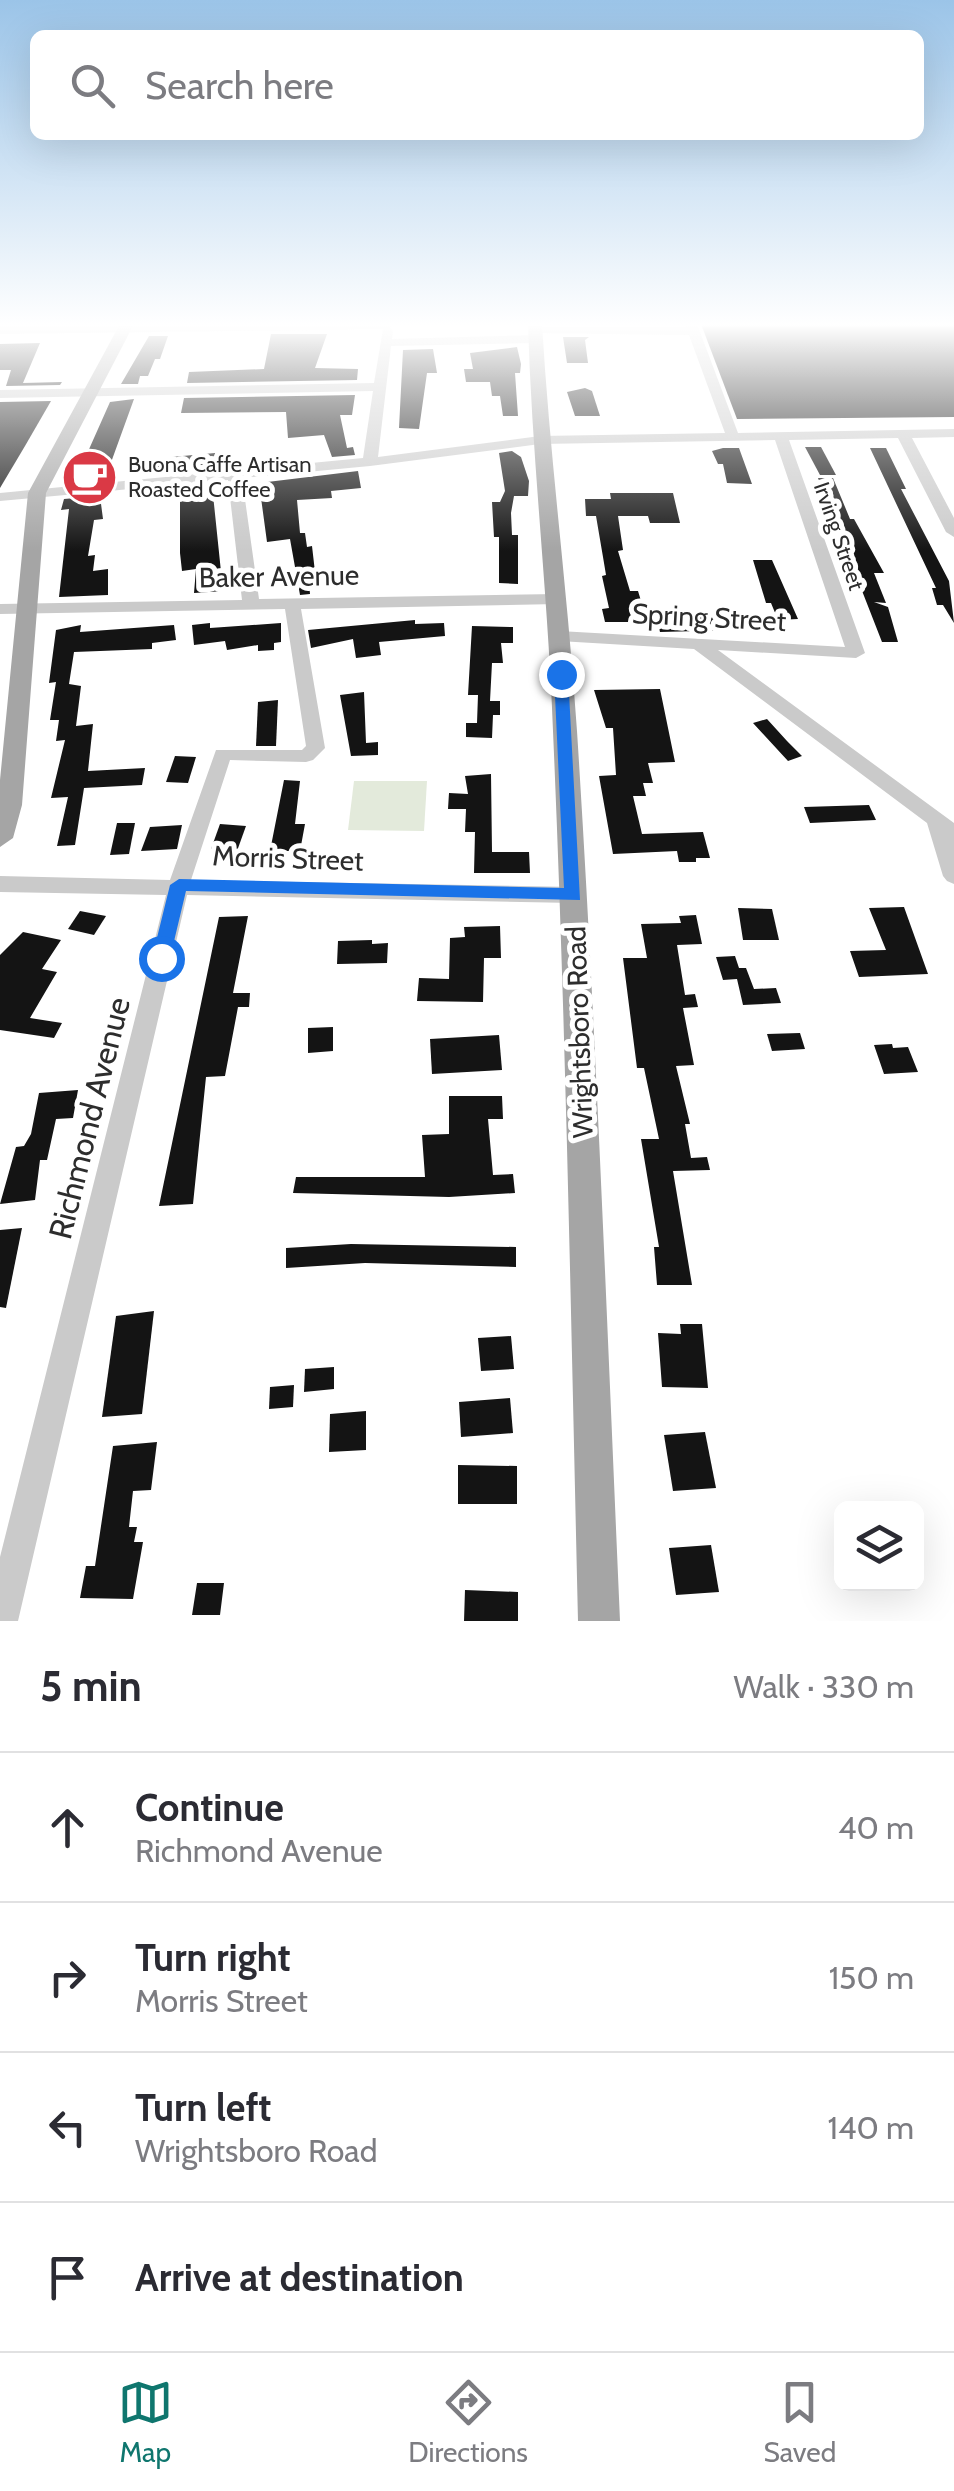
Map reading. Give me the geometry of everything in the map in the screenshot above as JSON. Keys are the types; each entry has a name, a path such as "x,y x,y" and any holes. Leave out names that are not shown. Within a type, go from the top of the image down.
{"main road":[{"path":"0,838 10,806 7,744 27,608 37,494 87,400"},
{"name":"Wrightsboro Road","path":"538,400 558,600 574,895 599,1621"}],"street":[{"path":"370,462 377,400"},
{"path":"719,400 732,434"},
{"path":"0,497 370,462 540,440 954,433"},
{"path":"903,434 953,530"},
{"name":"Irving Street","path":"780,435 856,653"},
{"path":"234,474 251,604"},
{"name":"Baker Avenue","path":"0,609 558,600"},
{"name":"Richmond Avenue","path":"1,1621 179,885 223,754 306,756 316,748 292,603"},
{"name":"Spring Street","path":"559,636 856,653"},
{"path":"699,644 954,833"},
{"path":"936,819 954,876"},
{"name":"Morris Street","path":"0,884 574,895"}],"green space":[{"path":"354,781 427,781 424,831 348,830"}],"building":[{"path":"134,400 105,479 70,482 73,474 78,474 110,402"},
{"path":"184,400 354,400 352,415 340,415 347,448 353,447 355,455 332,457 324,435 288,438 286,412 181,413"},
{"path":"400,400 423,400 419,429 399,428"},
{"path":"501,400 517,400 518,416 503,416"},
{"path":"570,400 595,400 600,416 575,416"},
{"path":"730,400 954,400 954,417 737,419"},
{"path":"51,401 25,446 0,488 0,402"},
{"path":"805,447 821,447 836,475 820,475"},
{"path":"739,448 752,484 727,483 723,464 718,464 712,451"},
{"path":"870,448 886,448 906,489 901,489 949,581 954,623 943,605 937,605 932,588 936,588"},
{"path":"512,451 521,457 529,481 528,496 514,496 511,513 512,535 518,535 518,584 499,583 499,537 494,537 492,502 500,502 505,491 499,453"},
{"path":"215,453 219,467 148,473 150,459"},
{"path":"358,471 361,488 331,491 332,498 297,500 300,533 305,533 307,547 312,546 315,572 308,573 310,594 300,595 290,539 267,542 259,483"},
{"path":"818,478 833,478 850,519 854,519 884,573 874,573 886,603 874,602 888,607 898,642 882,642"},
{"path":"212,485 223,591 194,593 196,569 182,571 180,488"},
{"path":"610,493 673,493 680,523 650,523 648,516 618,516 623,550 618,551 630,591 638,591 646,617 632,618 633,622 605,622 602,609 609,608 602,576 606,575 596,516 586,516 585,499 611,499"},
{"path":"100,496 103,519 94,520 88,556 95,555 93,571 108,569 108,595 59,597 69,509 61,510 64,499"},
{"path":"753,560 772,560 798,619 778,620 771,603 766,603"},
{"path":"656,614 732,616 737,630 660,632"},
{"path":"415,620 415,624 444,623 445,636 379,642 381,655 356,658 353,639 311,648 308,630"},
{"path":"210,623 210,628 281,623 281,642 274,643 274,650 258,651 258,645 227,650 225,641 194,645 192,625"},
{"path":"81,625 80,632 174,625 176,640 152,643 152,649 74,652 69,684 81,686 76,726 93,724 88,771 145,768 142,785 84,788 75,845 57,846 68,797 51,798 65,740 56,741 59,720 50,720 56,682 49,683 56,630"},
{"path":"472,626 513,627 513,643 501,643 503,663 492,663 490,701 500,701 500,715 493,715 492,738 466,737 466,723 477,723 478,695 468,695"},
{"path":"660,689 675,762 648,763 653,783 643,783 646,796 633,796 642,834 703,832 710,858 696,858 696,862 679,862 677,851 613,854 599,776 616,775 613,728 606,728 594,690"},
{"path":"364,692 366,743 378,742 378,755 351,756 340,695"},
{"path":"278,700 276,746 256,746 258,702"},
{"path":"767,719 802,756 788,761 753,723"},
{"path":"175,756 196,757 188,783 166,782"},
{"path":"491,774 492,852 529,852 530,873 474,873 475,832 465,832 466,809 448,809 449,793 468,794 465,776"},
{"path":"284,780 300,781 295,824 305,824 300,851 270,851"},
{"path":"869,805 876,820 810,823 804,807"},
{"path":"117,823 135,823 129,854 110,855"},
{"path":"220,824 246,826 237,851 211,849"},
{"path":"182,825 177,849 141,851 150,827"},
{"path":"904,907 928,974 859,977 850,951 886,950 869,908"},
{"path":"738,908 772,909 779,940 743,940"},
{"path":"80,911 106,916 94,935 68,929"},
{"path":"696,915 702,944 677,945 685,995 695,994 698,1007 683,1008 694,1065 676,1066 690,1124 685,1124 691,1158 707,1157 710,1170 673,1171 692,1285 657,1285 654,1247 659,1247 641,1139 659,1139 644,1068 637,1068 623,958 647,958 641,924 681,923 679,916"},
{"path":"248,916 233,993 250,993 249,1007 238,1007 225,1076 206,1077 193,1204 159,1206 219,917"},
{"path":"500,926 501,958 484,958 483,1002 417,1001 419,978 449,979 450,938 465,937 464,927"},
{"path":"23,932 61,940 42,969 57,972 30,1018 62,1023 54,1038 0,1030 0,955"},
{"path":"372,940 372,944 388,943 387,963 337,964 338,941"},
{"path":"735,956 739,968 746,968 754,989 776,988 781,1003 743,1005 737,979 723,980 716,957"},
{"path":"333,1027 333,1051 308,1053 308,1028"},
{"path":"800,1033 805,1049 772,1051 767,1034"},
{"path":"499,1035 502,1070 432,1074 430,1039"},
{"path":"892,1044 893,1048 908,1047 918,1072 884,1074 874,1045"},
{"path":"78,1090 73,1118 56,1119 47,1160 40,1160 35,1200 0,1204 16,1147 24,1146 31,1134 39,1093"},
{"path":"449,1096 502,1096 503,1119 488,1119 493,1175 513,1174 515,1193 449,1197 293,1193 296,1177 425,1177 422,1135 449,1134"},
{"path":"22,1228 6,1308 0,1307 0,1230"},
{"path":"351,1244 516,1247 516,1267 365,1263 286,1268 286,1248"},
{"path":"154,1311 142,1414 102,1417 116,1316"},
{"path":"680,1324 702,1324 708,1388 662,1387 658,1333 681,1334"},
{"path":"511,1336 514,1369 481,1371 478,1338"},
{"path":"334,1367 334,1389 304,1392 305,1369"},
{"path":"294,1385 293,1407 269,1409 270,1387"},
{"path":"510,1398 513,1433 461,1437 459,1402"},
{"path":"366,1411 366,1450 329,1452 330,1414"},
{"path":"705,1432 716,1488 673,1491 664,1435"},
{"path":"157,1442 151,1490 133,1491 129,1527 137,1527 134,1542 143,1542 133,1599 80,1598 86,1566 95,1566 113,1446"},
{"path":"458,1465 517,1466 517,1504 458,1504"},
{"path":"711,1545 719,1592 676,1595 669,1548"},
{"path":"197,1583 224,1583 220,1615 192,1615"},
{"path":"465,1590 518,1592 518,1621 464,1621"}],"place":[{"name":"Buona Caffe Artisan Roasted Coffee","path":"89,477"}],"route":[{"path":"161,958 179,885 574,895 561,674"}]}
